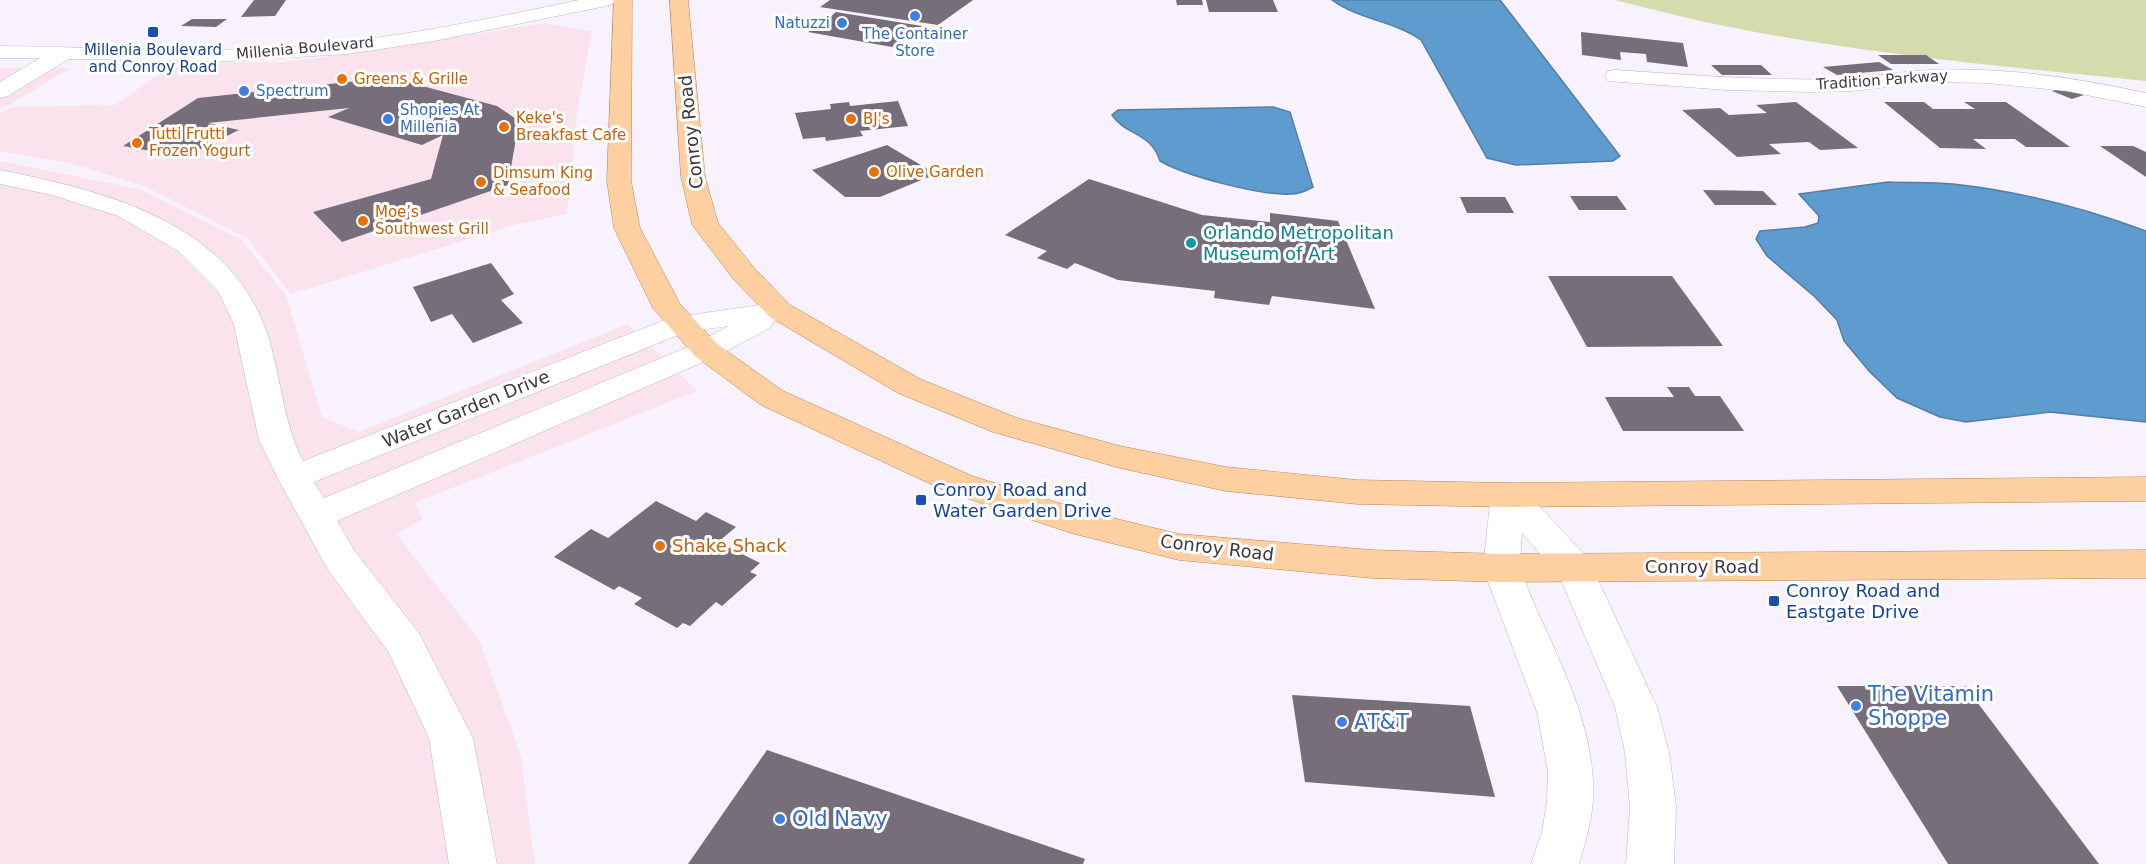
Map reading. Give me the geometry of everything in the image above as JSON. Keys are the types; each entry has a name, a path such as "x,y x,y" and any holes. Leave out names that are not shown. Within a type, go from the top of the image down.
{"main road":[{"name":"Conroy Road","path":"623,0 620,27 619,181 627,228 667,308 706,350 772,398 841,432 960,484 1084,524 1179,547 1372,564 1502,568 2146,564"},
{"name":"Conroy Road","path":"679,0 693,177 705,224 746,275 780,311 909,386 1005,425 1120,457 1226,479 1357,492 1509,495 2146,489"}],"street":[{"name":"Millenia Boulevard","path":"0,52 28,52 87,40 192,40 308,34 606,0"},
{"name":"Millenia Boulevard","path":"0,40 57,46 261,54 362,45 523,9"},
{"path":"523,9 586,17 620,27"},
{"path":"0,91 57,46"},
{"path":"0,65 28,52"},
{"name":"Tradition Parkway","path":"1616,76 1747,85 1841,85 1931,76 1995,75 2077,86 2146,100"},
{"path":"0,177 58,189 127,211 164,229 187,245 230,287 249,325 276,440 294,477 341,560 405,644 451,738 473,864"},
{"path":"315,516 706,350 780,311"},
{"name":"Water Garden Drive","path":"294,477 680,324 780,311"},
{"path":"1509,495 1575,568 1636,707 1647,752 1653,807 1650,864"},
{"path":"1509,495 1502,568 1556,702 1567,744 1572,789 1566,837 1555,864"}],"shaded area":[{"path":"544,23 592,31 577,113 567,214 518,224 291,294 247,238 144,186 73,164 0,151 0,114 12,107 115,105 176,63 284,62"},
{"path":"0,68 71,68 0,110"},
{"path":"0,161 139,189 241,239 286,295 322,417 359,432 628,324 697,391 414,503 423,519 396,534 479,640 521,756 535,864 0,864"}],"green space":[{"path":"1615,0 2146,0 2146,81 1935,59 1829,44 1711,23"}],"water":[{"path":"1332,0 1500,0 1620,156 1613,161 1516,165 1487,158 1421,40 1400,29 1354,12"},
{"path":"1273,107 1290,112 1313,187 1303,192 1278,194 1262,192 1205,179 1172,167 1160,161 1145,139 1124,127 1112,115 1118,110"},
{"path":"1888,182 1953,184 2002,191 2075,208 2146,231 2146,422 2050,412 1966,422 1940,417 1897,398 1869,371 1844,341 1837,320 1815,297 1767,256 1756,239 1760,231 1805,227 1818,223 1819,216 1799,194"}],"building":[{"path":"254,0 286,0 275,16 241,17"},
{"name":"The Container Store","path":"830,0 973,0 938,25 820,7"},
{"path":"1176,0 1202,0 1203,5 1177,5"},
{"path":"1206,0 1273,0 1278,12 1209,12"},
{"path":"836,12 922,26 892,47 808,32 819,25 808,23 819,16 829,18"},
{"path":"192,19 227,19 216,27 181,26"},
{"path":"1581,32 1683,43 1688,67 1647,62 1646,54 1620,52 1621,60 1582,55"},
{"path":"1878,55 1926,55 1939,64 1891,64"},
{"path":"1879,62 1893,70 1837,75 1823,67"},
{"path":"1711,65 1761,65 1772,75 1722,75"},
{"path":"367,80 400,80 497,106 519,121 508,185 342,242 313,212 431,179 443,135 422,145 328,117 349,108 208,123 239,130 184,157 123,146 198,98"},
{"path":"2064,87 2084,95 2072,99 2052,91"},
{"name":"BJ's","path":"898,101 908,126 860,131 863,136 826,141 825,137 803,139 795,113 831,109 830,104 849,102 850,106"},
{"path":"1796,102 1858,148 1820,150 1809,142 1769,144 1781,154 1737,157 1682,110 1720,108 1729,115 1767,113 1756,105"},
{"path":"1884,102 1924,102 1933,109 1975,109 1964,102 2006,102 2070,147 2026,147 2015,139 1973,139 1986,149 1940,148"},
{"name":"Olive Garden","path":"887,145 936,174 880,197 845,197 812,170"},
{"path":"2100,146 2133,146 2146,152 2146,177"},
{"path":"1089,179 1202,215 1270,222 1270,213 1338,221 1375,309 1272,296 1269,305 1214,298 1215,291 1118,280 1075,263 1067,269 1037,258 1047,251 1005,235"},
{"path":"1703,190 1763,191 1777,205 1715,205"},
{"path":"1570,196 1617,196 1627,210 1579,210"},
{"path":"1460,197 1505,197 1514,213 1467,213"},
{"path":"491,263 514,294 501,300 523,323 473,343 452,314 431,322 413,287"},
{"path":"1548,276 1672,276 1723,346 1587,347"},
{"path":"1667,387 1689,387 1695,396 1720,396 1744,431 1623,431 1605,397 1674,397"},
{"path":"656,501 696,521 706,512 736,527 718,542 760,563 750,572 757,575 722,606 716,602 690,626 683,623 677,628 634,604 642,598 619,586 614,590 554,557 591,529 608,538"},
{"path":"1837,686 1965,686 2099,864 1948,864"},
{"path":"1292,695 1470,706 1495,797 1305,782"},
{"path":"767,750 1085,859 1083,864 688,864"}],"place":[{"name":"The Container Store","path":"915,16"},
{"name":"Natuzzi","path":"842,23"},
{"name":"Millenia Boulevard and Conroy Road","path":"153,32"},
{"name":"Greens & Grille","path":"342,79"},
{"name":"Spectrum","path":"244,91"},
{"name":"Shopies At Millenia","path":"388,119"},
{"name":"BJ's","path":"851,119"},
{"name":"Keke's Breakfast Cafe","path":"504,127"},
{"name":"Tutti Frutti Frozen Yogurt","path":"137,143"},
{"name":"Olive Garden","path":"874,172"},
{"name":"Dimsum King & Seafood","path":"481,182"},
{"name":"Moe’s Southwest Grill","path":"363,221"},
{"name":"Orlando Metropolitan Museum of Art","path":"1191,243"},
{"name":"Conroy Road and Water Garden Drive","path":"921,500"},
{"name":"Shake Shack","path":"660,546"},
{"name":"Conroy Road and Eastgate Drive","path":"1774,601"},
{"name":"The Vitamin Shoppe","path":"1856,706"},
{"name":"AT&T","path":"1342,722"},
{"name":"Old Navy","path":"780,819"}]}
